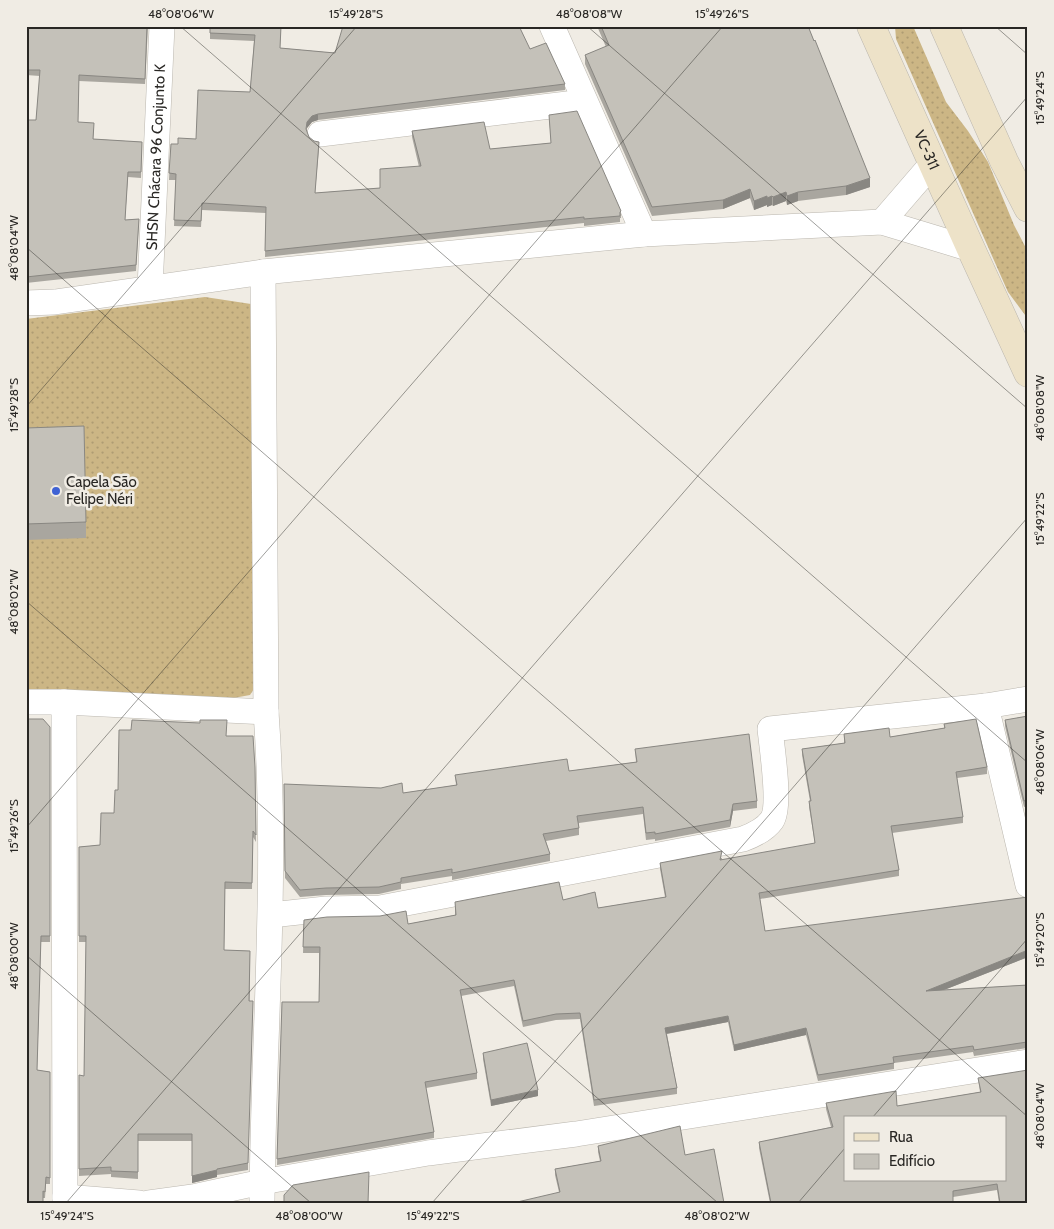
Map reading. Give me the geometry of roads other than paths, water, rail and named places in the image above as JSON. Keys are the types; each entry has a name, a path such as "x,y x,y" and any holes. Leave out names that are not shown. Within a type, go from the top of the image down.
{"main road":[{"path":"944,26 1004,161 1028,208"},
{"name":"VC-311","path":"875,30 932,164 1028,373"}],"street":[{"name":"SHSN Chácara 96 Conjunto K","path":"150,288 162,26"},
{"path":"552,26 644,234"},
{"path":"320,134 584,102"},
{"path":"882,222 932,164"},
{"path":"26,303 55,302 263,272 644,234 882,222 971,249"},
{"path":"262,1192 270,915 270,768 266,712 263,272"},
{"path":"270,915 326,909 380,908 743,839 759,833 773,819 776,803 770,729 986,706 1028,699"},
{"path":"26,702 64,702 266,712"},
{"path":"64,702 65,1200 139,1203"},
{"path":"986,706 1028,885"},
{"path":"149,1203 193,1197 262,1192 428,1153 576,1134 1028,1062"}],"place":[{"name":"Capela São Felipe Néri","path":"56,491"}]}
